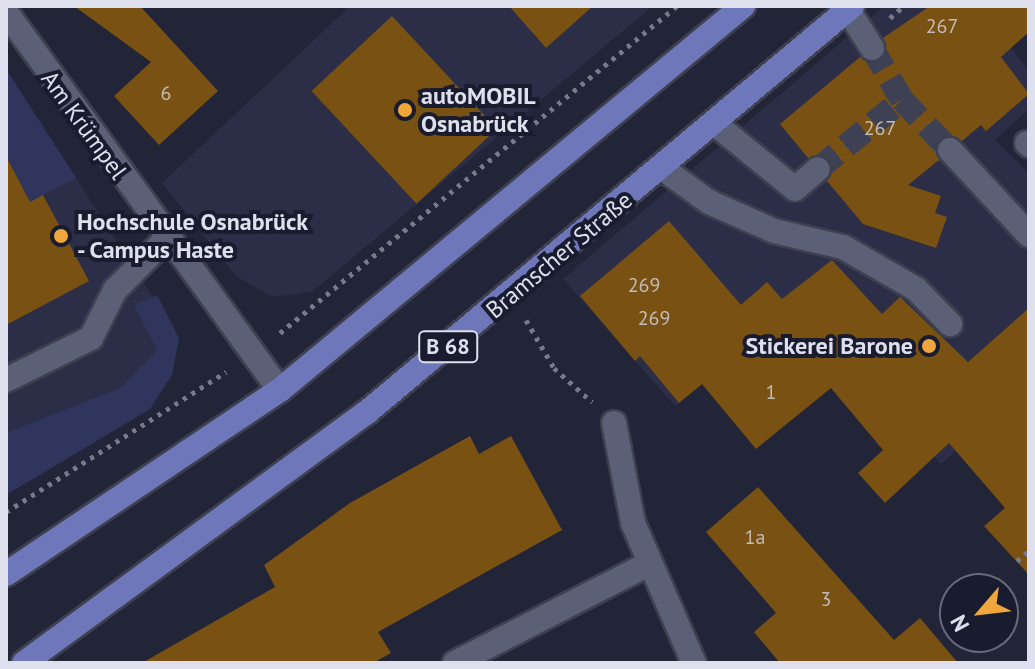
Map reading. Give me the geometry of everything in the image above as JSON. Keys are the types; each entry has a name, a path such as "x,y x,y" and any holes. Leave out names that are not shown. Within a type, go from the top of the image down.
{"main road":[{"path":"6,574 280,390 743,6"},
{"name":"Bramscher Straße","path":"24,663 366,413 510,297 850,8"}],"street":[{"path":"850,8 872,48"},
{"name":"Am Krümpel","path":"6,12 280,390"},
{"path":"714,123 795,189 818,169"},
{"path":"950,150 1029,235"},
{"path":"662,168 709,202 774,231 843,247 916,289 950,324"},
{"path":"6,380 91,338 115,290 167,238"},
{"path":"614,423 633,523 694,663"},
{"path":"455,663 650,563"}],"path":[{"path":"6,512 253,353 677,6"},
{"path":"510,297 554,368 614,423"},
{"path":"1017,561 1029,551"}],"shaded area":[{"path":"350,6 653,6 312,292 272,297 236,276 162,183"},
{"path":"884,6 976,6 1029,70 1029,109 995,140 1029,173 1029,385 941,464 792,304 675,406 563,279"},
{"name":"Hochschule Osnabrück - Campus Haste","path":"6,69 179,338 172,375 6,495"},
{"path":"6,69 76,178 30,202 6,156"},
{"path":"157,295 179,338 172,375 150,409 6,495 6,433 121,388 157,350 134,305"}],"building":[{"path":"74,6 140,6 218,91 159,145 114,96 151,62"},
{"path":"509,6 593,6 546,48"},
{"path":"930,6 1029,6 1029,32 1001,57 1029,94 986,131 981,125 962,141 940,139 939,160 908,185 941,196 935,213 947,217 936,248 863,224 827,181 830,160 808,158 780,124 860,57 881,60 883,38"},
{"name":"autoMOBIL Osnabrück","path":"392,16 497,129 417,204 312,91"},
{"path":"6,156 30,202 43,195 89,281 6,325"},
{"path":"669,221 741,305 767,282 782,299 832,260 882,314 900,297 968,362 1029,308 1029,575 984,526 1005,508 949,443 885,503 858,473 883,450 831,388 756,449 702,384 679,403 640,356 635,361 580,296"},
{"path":"470,436 479,454 511,436 562,530 378,632 391,653 373,663 142,663 275,587 264,565 350,503"},
{"path":"758,487 894,640 920,618 939,640 939,653 950,653 958,663 780,663 754,632 776,613 706,532"}],"tunnel":[{"path":"872,48 902,100 950,150"},
{"path":"818,169 902,100"}],"place":[{"name":"autoMOBIL Osnabrück","path":"405,110"},
{"name":"Hochschule Osnabrück - Campus Haste","path":"61,236"},
{"name":"Stickerei Barone","path":"929,346"}]}
